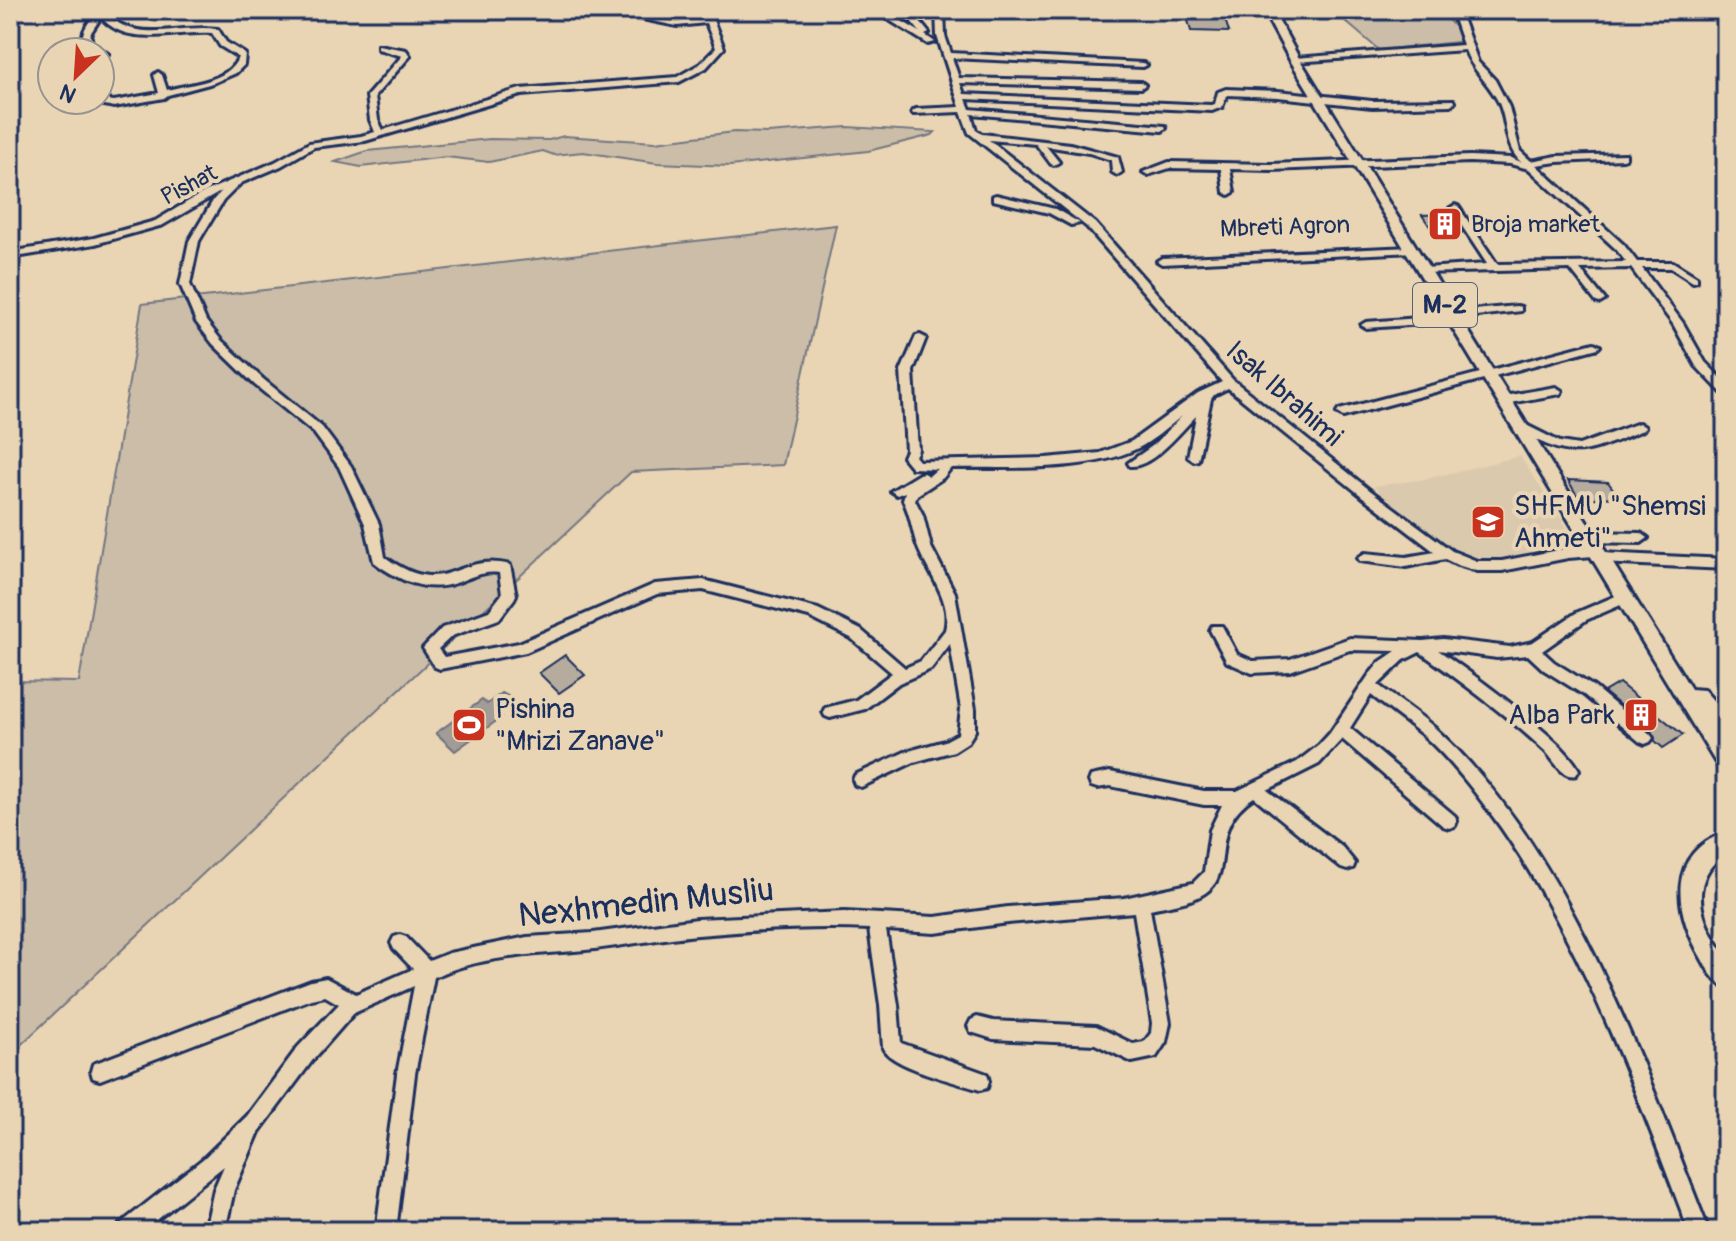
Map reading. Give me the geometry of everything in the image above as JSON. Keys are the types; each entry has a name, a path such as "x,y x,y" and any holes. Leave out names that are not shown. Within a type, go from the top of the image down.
{"main road":[{"name":"Mbreti Agron","path":"1268,10 1295,60 1726,762"},
{"name":"M-2","path":"1656,647 1672,656 1705,705 1726,729"},
{"path":"1726,841 1707,852 1690,892 1689,909 1695,929 1726,976"},
{"path":"1690,892 1704,930 1726,963"}],"street":[{"path":"602,10 677,24 709,20 716,10"},
{"path":"877,10 948,55 1044,57 1063,61 1143,65"},
{"path":"906,10 931,42"},
{"name":"Isak Ibrahimi","path":"940,10 940,30 972,131 1091,225 1229,383 1367,494 1447,554 1468,564 1486,567 1598,554"},
{"path":"1455,10 1474,63 1497,89 1505,107 1516,152 1616,243 1678,323 1700,364 1726,390"},
{"path":"85,36 99,12 115,28 133,34 215,31 223,44 242,56 242,63 225,77 116,104"},
{"name":"Pishat","path":"10,255 130,233 169,218 207,194 312,145 380,134 520,92 661,82 686,76 703,66 720,48 709,20"},
{"path":"380,134 374,120 371,96 406,56 403,52 381,47"},
{"path":"1295,60 1469,47"},
{"path":"158,75 164,93"},
{"path":"956,80 1141,85"},
{"path":"961,96 1212,108 1219,105 1220,97 1226,92 1403,105 1415,110 1452,106"},
{"path":"916,112 966,110 1162,128"},
{"path":"979,137 1002,137 1110,156 1118,162 1117,172"},
{"path":"1040,144 1054,162"},
{"path":"1356,160 1437,150"},
{"path":"1148,172 1169,165 1225,166 1356,160 1487,159 1532,167 1557,159 1623,156"},
{"name":"Mbreti Agron","path":"1225,166 1229,192"},
{"path":"236,183 219,199 194,241 185,284 201,322 259,382 318,430 345,466 372,524 379,559 402,577 442,582 486,565 505,569 509,595 494,615 447,632 430,648 440,663 521,648 655,589 703,585 813,613 856,634 903,674"},
{"name":"Isak Ibrahimi","path":"996,198 1060,214 1112,248"},
{"path":"1455,208 1494,267"},
{"name":"Mbreti Agron","path":"1162,261 1277,253 1411,250"},
{"path":"1572,265 1600,300"},
{"path":"1424,271 1572,265 1677,265 1693,279"},
{"path":"1366,325 1517,309"},
{"path":"920,338 907,371 910,460 916,465 1046,462 1101,457 1136,444 1229,383"},
{"path":"1343,413 1487,372 1594,346"},
{"path":"1504,400 1556,391"},
{"path":"1194,457 1207,397"},
{"path":"1134,463 1159,447 1207,397"},
{"path":"1520,426 1559,447 1575,451 1639,427"},
{"path":"897,491 948,464"},
{"path":"861,780 910,757 958,742 967,731 968,709 948,593 924,547 917,515 909,500 911,493 939,475 948,464"},
{"path":"1588,537 1641,538"},
{"name":"Isak Ibrahimi","path":"1365,558 1406,562 1447,554"},
{"path":"1598,554 1726,564"},
{"path":"1625,597 1577,619 1531,649 1549,666 1589,691 1645,738"},
{"path":"830,712 860,705 903,674 932,659 951,632 954,621"},
{"name":"Nexhmedin Musliu","path":"1217,630 1232,658 1252,667 1290,665 1350,644 1445,644 1511,653 1531,649"},
{"path":"1422,646 1500,702 1553,749 1571,770"},
{"name":"Nexhmedin Musliu","path":"254,1123 305,1054 355,1003 449,961 527,945 593,941 697,927 785,921 935,925 1008,915 1141,904 1199,888 1212,875 1216,832 1230,807 1256,789 1305,767 1342,730 1384,665 1422,646"},
{"path":"1369,686 1403,710 1482,787 1560,909 1596,981 1699,1231"},
{"path":"1342,730 1449,821"},
{"path":"1097,781 1110,779 1204,798 1240,798"},
{"path":"1256,789 1275,808 1317,836 1347,863"},
{"path":"977,1026 1096,1035 1132,1053 1149,1050 1160,1036 1161,1023 1141,904"},
{"path":"876,922 892,1048 903,1055 980,1081"},
{"path":"386,1231 406,1074 426,970 400,943"},
{"path":"100,1071 311,990 326,987 355,1003"},
{"path":"127,1231 211,1165 254,1123"},
{"path":"215,1231 224,1189 254,1123"}],"shaded area":[{"path":"1332,10 1439,10 1468,41 1379,50"},
{"path":"847,127 935,132 868,151 730,166 657,163 583,152 554,155 543,151 489,162 446,157 361,167 335,162 367,151 490,139 549,140 564,136 655,142 734,132 768,133"},
{"path":"836,225 783,465 631,472 10,1055 10,681 79,682 142,304"},
{"name":"SHFMU \"Shemsi Ahmeti\"","path":"1520,456 1573,537 1510,558 1478,561 1465,558 1392,506 1374,486 1426,479"},
{"name":"Pishina \"Mrizi Zanave\"","path":"502,693 513,699 510,706 498,713 502,717 455,751 436,733 482,700 487,704"}],"building":[{"path":"1185,10 1222,10 1229,32 1191,31"},
{"name":"Broja market","path":"1450,214 1463,233 1435,234 1422,215"},
{"path":"1568,480 1608,482 1619,497 1579,499"},
{"path":"565,655 585,675 559,693 539,673"},
{"name":"Alba Park","path":"1619,683 1683,735 1663,748 1655,741 1652,732 1604,692"}],"place":[{"name":"Broja market","path":"1445,224"},
{"name":"SHFMU \"Shemsi Ahmeti\"","path":"1488,522"},
{"name":"Alba Park","path":"1641,715"},
{"name":"Pishina \"Mrizi Zanave\"","path":"469,725"}]}
